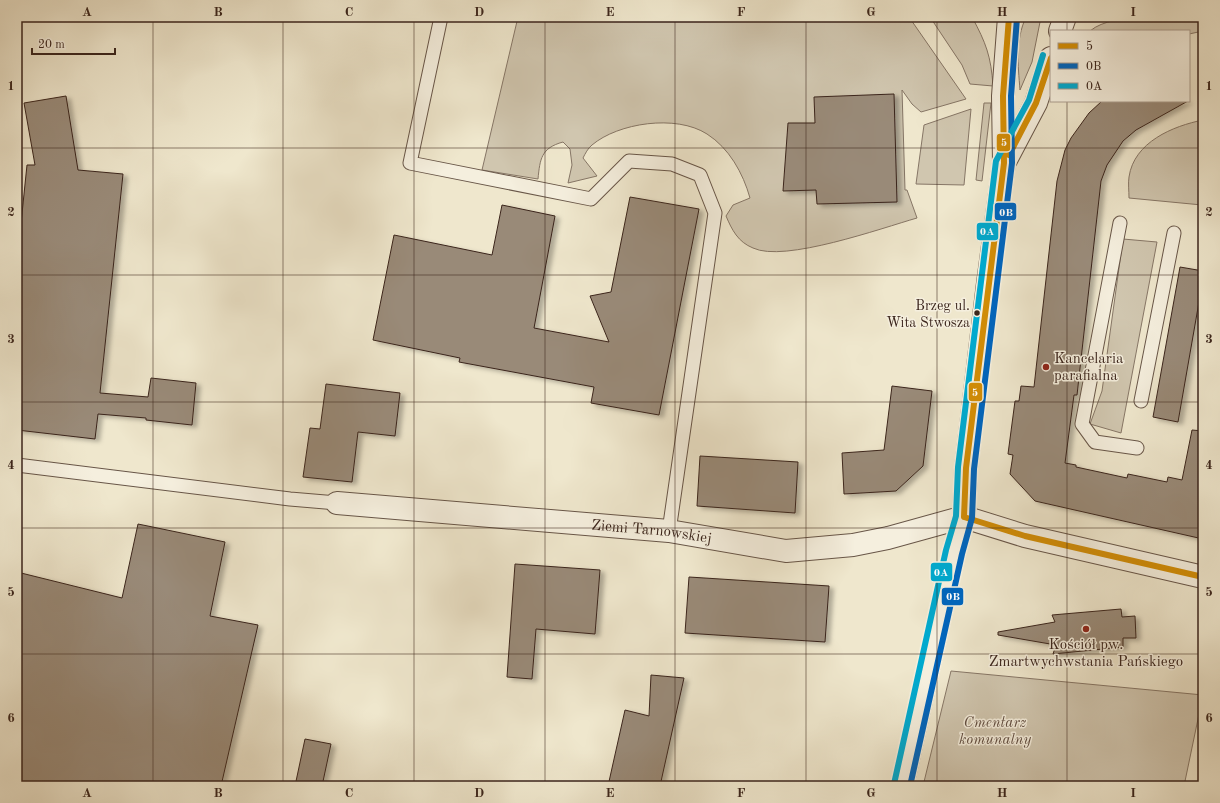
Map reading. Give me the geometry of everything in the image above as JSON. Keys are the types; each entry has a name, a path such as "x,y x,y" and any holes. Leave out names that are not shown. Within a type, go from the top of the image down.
{"street":[{"path":"902,786 954,552 964,517 966,468 1004,163 1003,96 1009,17"},
{"path":"1060,30 1065,17"},
{"path":"1004,163 1036,103 1050,61"},
{"name":"Ziemi Tarnowskiej","path":"336,503 669,531 786,551 853,545 888,538 964,517"},
{"path":"964,517 1025,536 1203,578"}],"lane":[{"path":"441,17 410,163 591,199 629,161 672,164 700,175 714,213 669,531"},
{"path":"1120,223 1082,424 1095,442 1137,448"},
{"path":"1141,401 1174,233"},
{"path":"17,465 290,499 336,503"}],"green space":[{"path":"518,17 909,17 966,99 921,112 912,104 902,90 905,190 907,190 917,218 858,236 809,248 787,251 768,251 753,248 739,239 733,231 726,216 733,205 750,198 739,170 734,162 722,146 707,134 680,124 648,124 617,131 603,137 588,149 583,158 597,176 568,183 572,165 570,149 563,142 556,144 543,155 538,179 482,170"},
{"path":"930,17 972,17 987,50 991,66 993,86 970,84 962,65"},
{"path":"1026,17 1041,17 1032,62 1020,90 1018,53 1020,35"},
{"path":"1140,17 1203,17 1203,31 1190,34 1190,30 1091,30 1101,24 1121,19"},
{"path":"984,103 991,103 982,181 976,180"},
{"path":"971,109 964,185 916,184 924,125"},
{"path":"1203,120 1202,205 1129,198 1129,179 1132,165 1138,154 1147,145 1168,131"},
{"path":"1123,239 1157,242 1121,433 1090,424 1102,391"},
{"name":"Cmentarz komunalny","path":"951,671 1203,695 1184,786 923,786"}],"building":[{"path":"894,94 897,202 817,204 816,190 783,191 788,123 815,123 814,97"},
{"path":"66,96 78,170 123,174 100,393 148,397 151,378 196,383 192,425 146,420 146,418 98,414 95,439 17,430 17,262 27,165 35,165 24,103"},
{"path":"1101,102 1186,102 1136,130 1123,141 1107,165 1101,181 1077,395 1074,395 1065,463 1076,465 1076,467 1127,478 1128,474 1167,482 1168,477 1182,480 1192,430 1203,431 1203,539 1035,501 1010,474 1013,455 1008,454 1015,401 1019,401 1021,386 1034,387 1057,181 1065,150 1071,138 1089,113"},
{"path":"630,197 699,209 659,415 591,403 594,387 459,362 460,358 373,340 394,235 492,255 502,205 555,216 534,328 609,342 590,296 611,292"},
{"path":"1180,267 1203,271 1203,279 1178,422 1153,417"},
{"path":"326,384 400,393 395,436 358,432 352,482 303,477 310,428 320,429"},
{"path":"892,386 932,391 923,466 896,491 844,494 842,453 884,450"},
{"path":"700,456 798,462 795,513 697,506"},
{"path":"138,524 225,542 210,616 258,625 221,786 17,786 17,572 122,598"},
{"path":"515,564 600,570 595,634 536,629 532,679 507,677"},
{"path":"689,577 829,586 825,642 685,633"},
{"name":"Kościół pw. Zmartwychwstania Pańskiego","path":"1121,609 1122,617 1135,616 1136,638 1123,638 1123,647 1053,654 1056,645 998,635 998,632 1055,622 1052,615"},
{"path":"651,675 684,678 660,786 608,786 625,710 649,716"},
{"path":"305,739 331,744 322,786 295,786"}],"transit line":[{"name":"5","path":"964,517 966,468 1004,163 1003,96 1009,17"},
{"name":"0B","path":"910,786 962,554 972,518 974,469 1012,163 1011,96 1017,18"},
{"name":"0A","path":"894,784 946,550 956,516 958,467 996,161 1029,100 1043,55"},
{"name":"5","path":"1009,155 1036,103 1050,61"},
{"name":"5","path":"964,517 1025,536 1203,577"}],"place":[{"name":"Brzeg ul. Wita Stwosza","path":"977,313"},
{"name":"Kancelaria parafialna","path":"1046,367"},
{"name":"Kościół pw. Zmartwychwstania Pańskiego","path":"1086,629"}]}
